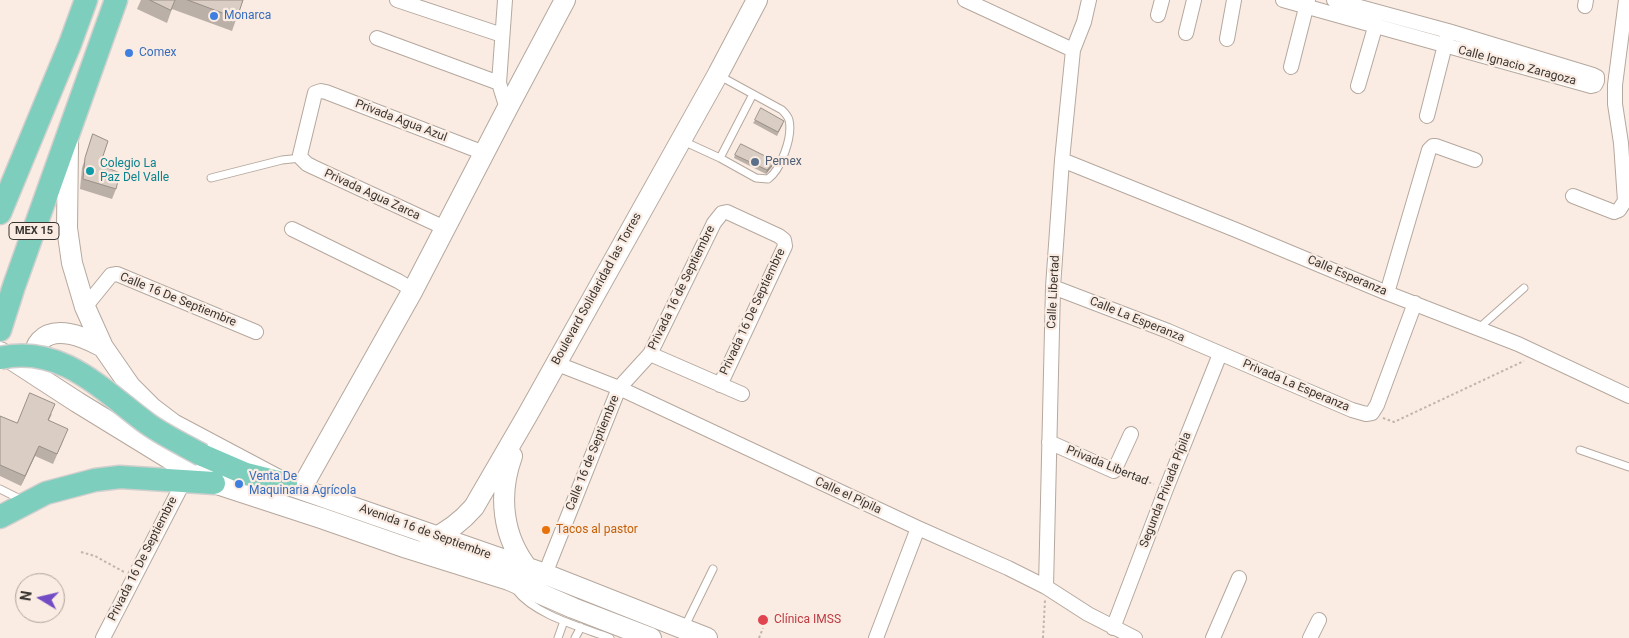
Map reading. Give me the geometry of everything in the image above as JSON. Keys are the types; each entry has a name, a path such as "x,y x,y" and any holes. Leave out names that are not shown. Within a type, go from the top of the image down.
{"main road":[{"path":"0,224 4,203 70,44 86,0"},
{"name":"MEX 15","path":"0,330 116,0"},
{"path":"0,358 26,354 56,360 84,374 150,426 202,455 246,474 294,487 413,290 506,109 565,0"},
{"name":"Boulevard Solidaridad las Torres","path":"407,548 447,532 474,507 718,74 757,0"},
{"name":"Avenida 16 de Septiembre","path":"69,132 67,228 76,279 85,307 103,348 130,386 152,408 173,424 294,487 537,572 707,638"},
{"path":"37,377 34,366 35,348 39,340 46,336 70,334 84,338 103,348"},
{"name":"Avenida 16 de Septiembre","path":"0,352 141,442 214,483 509,580 573,608 651,638"},
{"path":"528,414 509,464 503,492 510,538 523,562 537,572"},
{"path":"0,517 46,493 71,486 120,477 214,483"}],"street":[{"path":"397,0 502,34"},
{"path":"505,0 499,83 506,109"},
{"path":"964,0 1073,50"},
{"name":"Calle Libertad","path":"1046,588 1053,287 1062,160 1073,50 1084,22 1089,0"},
{"path":"1158,15 1162,0"},
{"path":"1186,33 1194,0"},
{"path":"1227,39 1234,0"},
{"name":"Calle Ignacio Zaragoza","path":"1283,0 1307,3 1444,46 1591,86 1595,85 1597,81 1597,77 1593,75 1448,31 1334,0"},
{"path":"1573,196 1614,212 1627,202 1615,104 1615,85 1626,25 1626,0"},
{"path":"1291,67 1307,3"},
{"path":"1358,86 1376,24"},
{"path":"1427,116 1448,31"},
{"path":"377,38 499,83"},
{"name":"Privada Agua Azul","path":"301,158 300,155 313,98 317,92 326,92 484,153"},
{"path":"1386,293 1429,150 1436,146 1475,160"},
{"name":"Privada Agua Zarca","path":"301,158 313,167 445,228"},
{"name":"Calle Esperanza","path":"1062,160 1386,293 1479,328 1540,354 1629,396"},
{"name":"Privada 16 De Septiembre","path":"720,385 785,246 784,240 727,212"},
{"name":"Privada 16 de Septiembre","path":"619,388 650,354 714,223 722,213 727,212"},
{"path":"292,229 413,290"},
{"name":"Calle 16 De Septiembre","path":"85,307 111,275 116,274 256,332"},
{"name":"Calle La Esperanza","path":"1053,287 1168,331 1220,354"},
{"path":"1372,413 1377,405 1415,303"},
{"path":"650,354 742,394"},
{"name":"Privada La Esperanza","path":"1220,354 1352,410 1366,414 1372,413"},
{"name":"Segunda Privada Pípila","path":"1114,628 1166,489 1220,354"},
{"name":"Calle el Pípila","path":"555,363 619,388 1008,568 1046,588 1088,614 1136,638"},
{"name":"Calle 16 de Septiembre","path":"537,572 619,388"},
{"path":"1114,471 1131,434"},
{"name":"Privada Libertad","path":"1049,442 1114,471"},
{"name":"Privada 16 De Septiembre","path":"103,638 184,481"},
{"path":"876,638 918,528"},
{"path":"1213,638 1239,578"},
{"path":"1310,638 1319,620"}],"lane":[{"path":"681,139 761,180 768,179 773,175 787,148 790,123 782,110 718,74"},
{"path":"720,158 753,94"},
{"path":"211,178 282,160 301,158"},
{"path":"1479,328 1524,288"},
{"path":"1580,450 1629,467"},
{"path":"0,488 26,502"},
{"path":"684,629 713,569"},
{"path":"509,580 521,597 533,605 564,620 610,638"},
{"path":"558,638 564,620"},
{"path":"574,638 581,627"}],"path":[{"path":"1372,413 1394,422 1540,354"},
{"name":"Privada Libertad","path":"1114,471 1166,489"},
{"path":"81,552 95,556 134,578"},
{"path":"1043,638 1046,588"},
{"path":"759,638 763,628"}],"building":[{"path":"150,0 175,0 171,10"},
{"path":"188,0 243,0 237,18"},
{"name":"Pemex","path":"761,108 784,121 778,132 755,120"},
{"name":"Colegio La Paz Del Valle","path":"93,134 108,141 100,165 120,173 116,189 83,179 85,158"},
{"name":"Pemex","path":"741,144 775,161 767,170 735,155"},
{"path":"30,393 55,404 48,420 68,429 57,454 39,446 25,476 0,465 0,416 17,423"}],"place":[{"name":"Monarca","path":"214,16"},
{"name":"Comex","path":"129,53"},
{"name":"Pemex","path":"755,162"},
{"name":"Colegio La Paz Del Valle","path":"90,171"},
{"name":"Venta De Maquinaria Agrícola","path":"239,484"},
{"name":"Tacos al pastor","path":"546,530"},
{"name":"Clínica IMSS","path":"763,620"}]}
